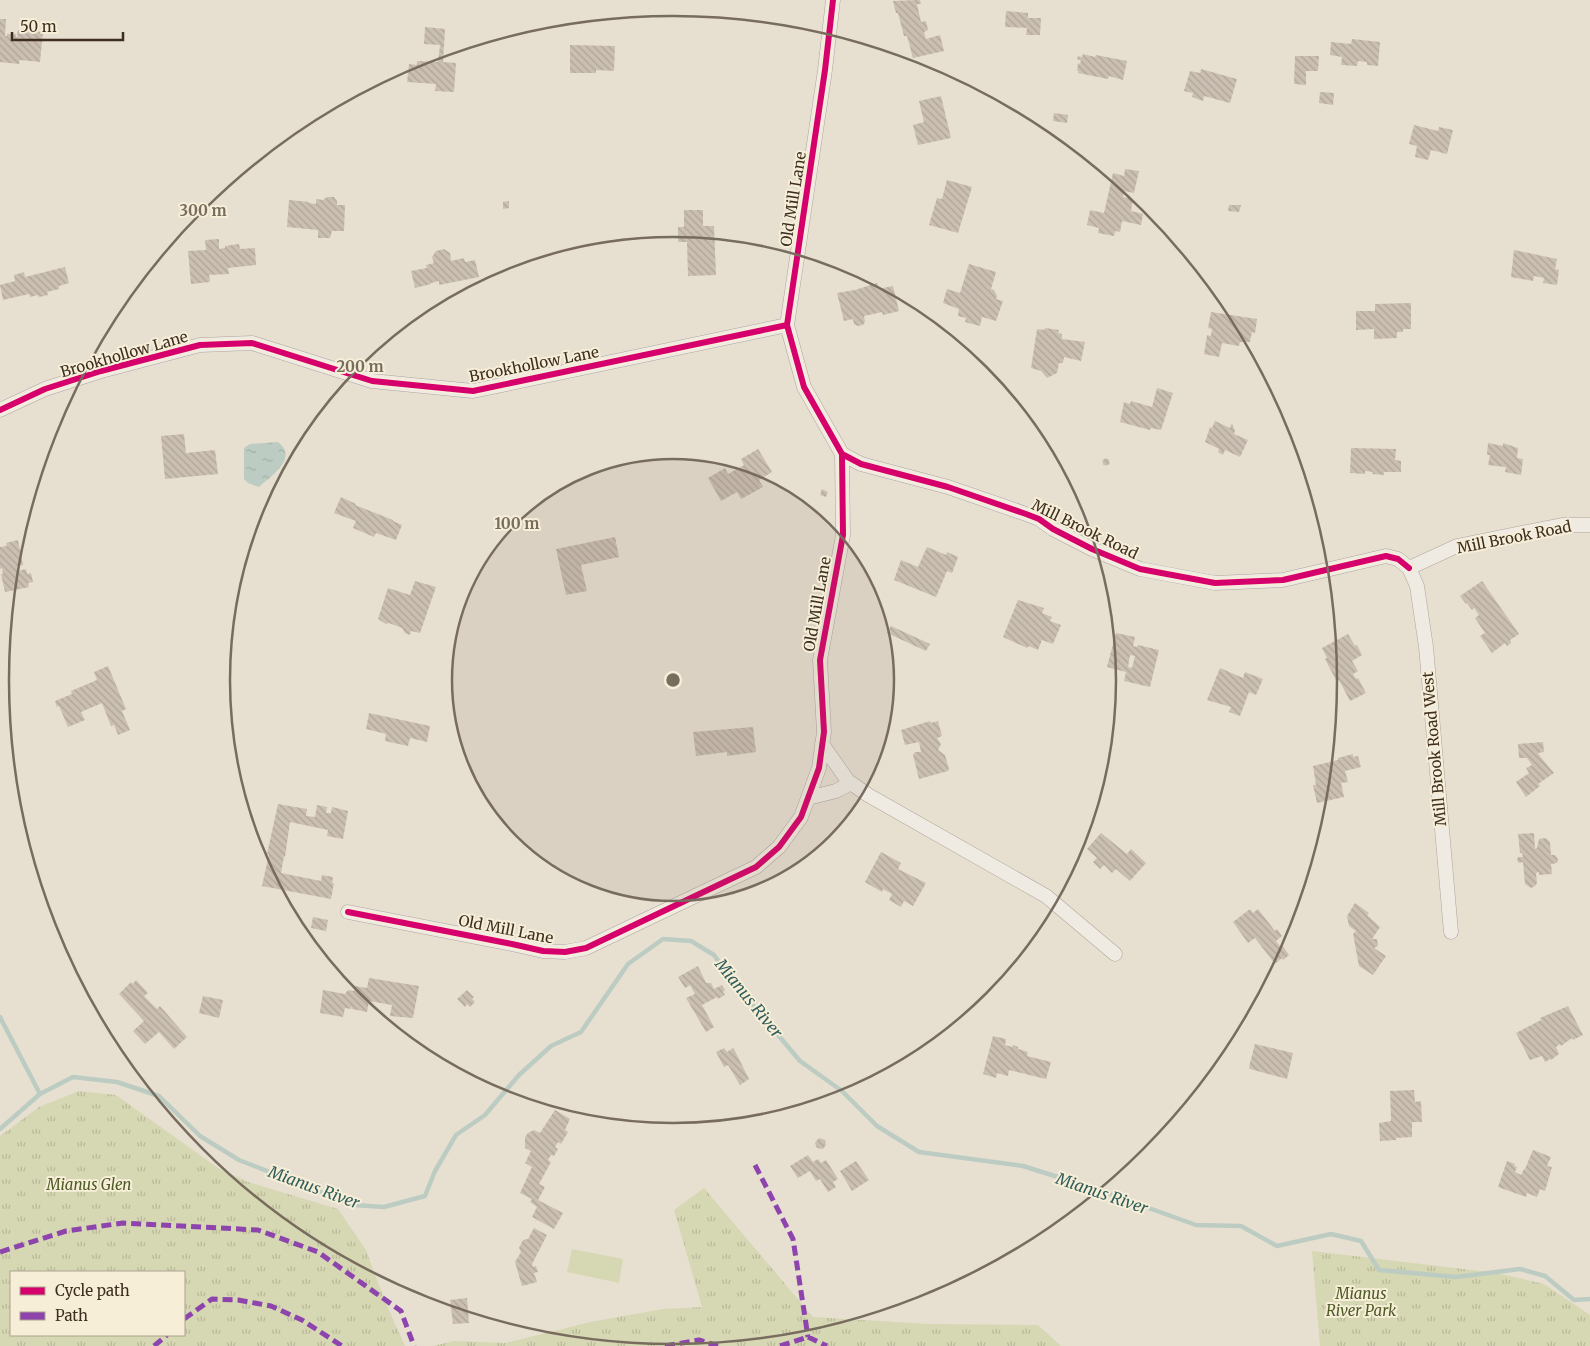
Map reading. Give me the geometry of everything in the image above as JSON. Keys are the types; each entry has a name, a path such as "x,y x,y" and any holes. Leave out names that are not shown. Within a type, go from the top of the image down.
{"street":[{"name":"Old Mill Lane","path":"348,912 543,951 564,952 586,948 756,867 779,846 801,817 819,768 824,732 820,660 842,535 842,454 804,387 787,325 825,70 833,0"},
{"name":"Brookhollow Lane","path":"0,410 55,386 101,371 200,345 252,343 372,381 473,391 787,325"},
{"name":"Mill Brook Road","path":"842,454 860,464 948,487 1033,516 1092,549 1140,569 1215,583 1283,580 1386,556 1398,559 1409,568 1457,546 1562,525 1590,525"},
{"name":"Mill Brook Road West","path":"1409,568 1417,586 1426,647 1451,932"},
{"path":"822,744 848,781 868,796 1046,896 1115,954"},
{"path":"808,798 836,791 851,783"}],"green space":[{"name":"Mianus Glen","path":"79,1091 116,1095 218,1168 248,1182 338,1209 366,1250 384,1299 405,1346 0,1346 0,1136 39,1107"},
{"path":"704,1188 813,1317 929,1324 1038,1325 1061,1346 433,1346 454,1341 506,1343 590,1322 663,1309 702,1307 674,1210"},
{"path":"572,1249 623,1259 619,1283 567,1272"},
{"name":"Mianus River Park","path":"1312,1251 1497,1273 1544,1284 1590,1315 1590,1346 1320,1346"}],"water":[{"path":"278,442 284,448 286,454 281,466 259,487 248,483 244,479 244,448 250,444"}],"building":[{"path":"920,0 921,4 917,4 921,22 926,21 928,30 924,32 926,39 940,35 944,51 913,58 907,36 904,36 893,1"},
{"path":"1006,11 1028,13 1028,18 1041,18 1040,35 1026,35 1027,28 1005,27"},
{"path":"0,19 6,19 5,36 7,34 16,34 17,37 18,30 43,32 40,62 20,60 19,64 0,62"},
{"path":"425,27 445,29 443,62 456,63 454,92 435,91 436,84 407,82 409,64 417,65 417,61 438,62 440,45 424,44"},
{"path":"1352,39 1380,42 1378,66 1367,65 1367,62 1358,61 1357,66 1341,65 1342,57 1330,55 1331,42 1351,44"},
{"path":"570,45 615,46 614,71 596,70 596,73 570,73"},
{"path":"1083,54 1127,61 1123,80 1109,76 1108,79 1078,73 1078,63 1080,64 1081,60 1077,59 1078,56 1082,57"},
{"path":"1295,56 1319,56 1318,71 1306,71 1306,85 1294,84"},
{"path":"1201,69 1237,79 1230,103 1204,96 1203,101 1192,97 1193,93 1184,91 1190,71 1200,73"},
{"path":"1320,92 1334,93 1333,105 1319,103"},
{"path":"941,96 951,138 918,145 913,125 924,122 919,101"},
{"path":"1054,113 1068,115 1067,123 1053,121"},
{"path":"1414,125 1438,131 1439,127 1453,130 1447,154 1431,150 1428,160 1415,157 1417,146 1409,144"},
{"path":"1125,169 1139,171 1134,193 1124,191 1123,197 1133,199 1131,211 1143,214 1141,225 1122,221 1120,232 1115,231 1114,236 1098,233 1099,228 1087,225 1090,210 1104,213 1113,173 1124,176"},
{"path":"947,180 972,187 958,233 929,225 937,198 942,199"},
{"path":"327,197 334,197 337,205 345,205 344,231 332,231 330,238 318,238 318,230 287,227 289,200 316,204 316,199 323,200"},
{"path":"509,201 509,208 503,209 503,202"},
{"path":"1229,205 1241,205 1239,212 1228,211"},
{"path":"684,210 703,210 703,226 714,226 716,275 688,276 687,242 678,242 678,227 684,227"},
{"path":"219,239 219,249 239,244 240,249 255,248 256,265 228,268 229,274 209,275 210,282 191,284 188,251 206,250 205,240"},
{"path":"444,249 450,253 451,261 464,258 465,262 475,260 479,277 439,285 439,281 415,288 411,271 427,268 426,265 434,263 432,257 436,251"},
{"path":"1514,250 1557,259 1555,269 1559,270 1557,285 1543,283 1544,278 1534,276 1533,281 1511,277"},
{"path":"969,264 996,272 991,289 994,290 997,296 996,299 1003,301 996,321 982,317 980,326 965,322 966,318 958,316 959,309 943,303 947,289 960,293"},
{"path":"65,267 69,283 59,286 59,289 47,292 48,295 30,297 29,294 3,300 0,285 15,281 14,275 24,272 25,277"},
{"path":"877,283 878,289 893,286 899,311 883,315 882,312 864,316 865,322 863,325 858,326 854,324 853,319 844,321 837,293"},
{"path":"1411,303 1411,329 1403,329 1403,332 1397,332 1397,338 1374,339 1374,329 1356,330 1356,311 1375,311 1375,304"},
{"path":"1211,312 1257,319 1255,333 1252,332 1250,342 1240,342 1239,346 1222,343 1219,357 1204,354 1207,335 1211,336 1212,329 1208,328"},
{"path":"1045,328 1059,330 1058,333 1062,334 1062,339 1085,342 1081,361 1064,357 1063,363 1059,363 1057,373 1047,378 1041,371 1031,368 1037,329 1044,330"},
{"path":"1157,388 1173,393 1161,430 1151,428 1150,430 1120,422 1124,402 1130,404 1131,401 1152,407"},
{"path":"1215,421 1230,428 1232,423 1235,431 1234,434 1248,440 1240,457 1225,450 1223,455 1218,452 1219,449 1205,442 1210,427 1212,428"},
{"path":"184,434 186,453 215,450 218,474 165,479 161,436"},
{"path":"1488,443 1503,446 1503,443 1518,448 1517,458 1523,459 1521,475 1505,472 1506,467 1488,465 1490,455 1487,455"},
{"path":"1351,448 1396,449 1395,460 1401,461 1401,472 1384,472 1384,475 1365,471 1365,474 1350,473"},
{"path":"758,449 772,472 759,480 763,487 741,499 737,492 721,501 708,478 725,468 728,474 744,465 741,459"},
{"path":"1106,458 1110,462 1106,466 1102,462"},
{"path":"822,489 828,492 826,497 820,495"},
{"path":"341,497 402,525 396,540 376,533 374,537 353,528 356,521 334,513"},
{"path":"615,537 619,557 581,565 587,591 566,595 556,549"},
{"path":"18,540 23,565 17,566 18,571 26,569 27,574 31,573 33,582 28,583 29,587 5,592 1,574 3,574 2,568 0,569 0,547 7,546 6,543"},
{"path":"927,547 946,555 947,552 958,557 952,573 947,571 936,597 894,580 901,560 918,567"},
{"path":"415,581 436,587 420,633 411,631 410,635 405,633 402,628 389,623 386,624 378,619 388,588 410,595"},
{"path":"1482,581 1519,634 1510,640 1511,643 1507,646 1505,643 1492,653 1480,636 1485,633 1475,618 1479,615 1460,596"},
{"path":"1018,600 1044,608 1042,613 1052,617 1050,621 1061,625 1053,644 1042,640 1038,650 1029,646 1027,648 1003,637"},
{"path":"891,626 930,644 926,651 887,633"},
{"path":"1116,633 1135,637 1133,646 1137,647 1138,645 1159,650 1150,687 1124,681 1126,672 1107,667","holes":["1130,655 1135,656 1132,668 1128,667"]},
{"path":"1348,634 1362,655 1352,661 1358,671 1353,674 1356,679 1358,678 1366,693 1350,701 1339,680 1337,682 1325,659 1327,658 1322,648"},
{"path":"108,666 126,709 122,711 130,730 118,735 114,725 111,726 102,703 81,712 85,720 68,727 55,701 72,694 71,691 97,680 94,672"},
{"path":"1220,668 1243,678 1245,672 1263,679 1256,695 1249,692 1240,716 1229,712 1231,707 1207,700"},
{"path":"369,713 430,726 427,742 410,738 408,746 385,741 386,734 366,729"},
{"path":"930,721 931,723 938,721 942,736 937,738 941,744 938,750 945,755 949,769 948,771 919,779 913,755 915,752 921,752 919,742 905,745 901,730"},
{"path":"753,727 756,752 727,756 727,752 696,756 693,732"},
{"path":"1543,742 1544,752 1538,753 1554,773 1538,784 1540,786 1526,797 1516,782 1529,773 1526,768 1532,765 1527,758 1519,758 1518,744"},
{"path":"1353,754 1353,757 1358,756 1361,767 1345,771 1348,782 1341,783 1344,797 1317,803 1313,785 1316,785 1313,766"},
{"path":"278,804 307,809 306,816 315,817 317,805 327,807 326,813 331,813 332,807 348,811 343,839 327,836 328,830 290,822 281,873 321,881 322,875 333,877 332,883 334,883 331,899 262,886"},
{"path":"1101,833 1127,854 1131,849 1146,863 1130,881 1116,869 1112,873 1104,865 1100,869 1093,862 1097,858 1087,849"},
{"path":"1534,833 1535,849 1539,839 1546,838 1550,842 1551,855 1555,855 1558,859 1557,863 1551,864 1552,874 1539,875 1539,872 1536,873 1537,883 1531,888 1525,884 1523,862 1519,863 1517,860 1518,857 1523,857 1522,853 1520,853 1518,834"},
{"path":"881,852 901,863 898,869 926,883 913,906 904,901 901,907 889,900 892,894 883,889 882,892 865,882"},
{"path":"1355,903 1369,913 1367,915 1380,927 1372,939 1377,939 1378,946 1374,948 1386,956 1373,975 1359,966 1353,934 1356,931 1349,926 1347,916"},
{"path":"1250,909 1253,913 1258,909 1275,931 1277,929 1282,936 1276,941 1280,946 1282,945 1289,955 1283,960 1282,958 1275,964 1255,938 1248,943 1233,922"},
{"path":"313,917 328,920 326,931 311,928"},
{"path":"698,966 706,983 711,983 714,989 722,985 725,990 723,992 725,995 702,1005 714,1027 706,1032 686,998 695,994 690,985 685,988 678,977"},
{"path":"369,978 419,986 413,1018 390,1016 392,1005 369,1001 367,1012 352,1009 352,1006 351,1009 345,1008 343,1017 320,1013 323,990 345,994 348,990 354,991 355,986 367,988"},
{"path":"136,980 148,993 144,996 157,1009 160,1006 187,1037 174,1049 159,1032 145,1044 133,1031 144,1021 119,994 131,982 133,984"},
{"path":"467,990 474,997 472,999 475,1002 470,1007 467,1004 465,1007 457,999"},
{"path":"203,996 223,1000 219,1018 199,1013"},
{"path":"1568,1006 1583,1035 1573,1040 1572,1038 1561,1046 1560,1044 1556,1047 1559,1054 1551,1060 1545,1062 1542,1056 1530,1060 1516,1033 1541,1020 1540,1018"},
{"path":"993,1036 1006,1039 1005,1045 1012,1047 1013,1045 1018,1047 1018,1049 1028,1052 1027,1056 1051,1062 1046,1079 1009,1070 1008,1076 997,1073 996,1078 983,1074"},
{"path":"1255,1044 1293,1053 1287,1079 1250,1069"},
{"path":"724,1048 727,1052 733,1048 749,1079 740,1085 728,1065 724,1067 716,1052"},
{"path":"1414,1090 1415,1102 1421,1101 1422,1122 1412,1122 1412,1137 1380,1141 1379,1123 1391,1121 1390,1091"},
{"path":"555,1110 570,1119 565,1130 568,1132 561,1144 558,1142 555,1147 558,1149 554,1156 551,1155 548,1160 551,1162 539,1184 545,1187 538,1200 563,1213 554,1229 532,1217 537,1207 530,1202 532,1199 520,1193 532,1167 525,1163 531,1151 525,1148 525,1137 534,1130 540,1133"},
{"path":"819,1138 825,1140 826,1145 823,1149 817,1148 815,1143"},
{"path":"1533,1150 1551,1157 1547,1166 1552,1167 1545,1191 1540,1189 1537,1197 1527,1193 1526,1197 1498,1187 1507,1161 1515,1164 1514,1166 1517,1167 1515,1172 1521,1175"},
{"path":"808,1155 813,1162 818,1159 821,1163 826,1160 838,1179 833,1182 836,1187 828,1192 820,1179 816,1181 810,1171 798,1178 790,1166"},
{"path":"856,1161 869,1180 852,1191 840,1171"},
{"path":"534,1228 547,1235 532,1264 533,1267 536,1266 538,1272 534,1273 537,1282 522,1286 515,1262 521,1252 519,1248 523,1240 528,1239"},
{"path":"467,1298 469,1323 453,1324 450,1300"}],"waterway":[{"name":"Mianus River","path":"0,1129 40,1094 73,1077 117,1082 159,1096 200,1136 239,1160 354,1205 384,1207 425,1196 435,1171 456,1135 485,1115 519,1075 551,1046 581,1032 628,964 663,939 691,941 714,955 736,985 800,1061 842,1091 877,1126 919,1152 1023,1166 1093,1188 1196,1225 1241,1226 1277,1246 1331,1234 1361,1241 1379,1270 1456,1277 1520,1269 1545,1276 1574,1300 1590,1299"},
{"path":"0,1017 40,1094"}],"marked path":[{"path":"755,1165 793,1239 808,1337"},
{"path":"0,1252 66,1231 123,1223 258,1230 318,1252 401,1311 414,1346"},
{"path":"185,1318 212,1299 238,1300 271,1306 302,1320 342,1346"},
{"path":"154,1346 166,1336"},
{"path":"808,1337 827,1346"},
{"path":"780,1346 808,1337"},
{"path":"665,1346 699,1340 718,1346"}],"cycle path":[{"path":"348,912 543,951 565,952 586,948 756,867 779,847 801,817 819,768 824,732 820,660 843,535 842,454 804,387 787,325 825,70 833,0"},
{"path":"0,410 45,389 101,371 200,345 252,343 372,381 473,391 787,325"},
{"path":"842,454 861,464 948,487 1039,519 1053,529 1092,549 1140,569 1215,583 1283,580 1386,556 1398,559 1409,568"}]}
